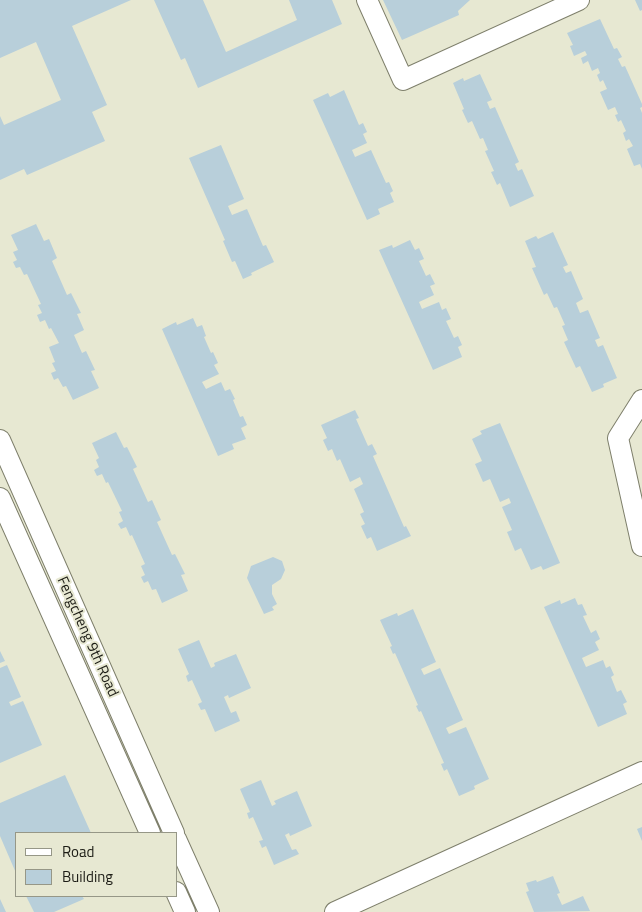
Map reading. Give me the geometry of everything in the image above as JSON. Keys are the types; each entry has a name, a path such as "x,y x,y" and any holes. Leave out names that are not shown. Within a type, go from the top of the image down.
{"street":[{"path":"367,0 403,80 579,0"},
{"path":"642,400 618,438 642,546"},
{"name":"Fengcheng 9th Road","path":"0,440 174,832"},
{"name":"Fengcheng 9th Road","path":"0,498 150,832"},
{"path":"335,912 642,772"},
{"path":"178,843 209,912"},
{"path":"178,896 185,912"}],"building":[{"path":"0,0 131,0 72,26 107,105 92,112 105,141 27,175 24,169 0,180 0,116 4,125 61,100 36,42 0,58"},
{"path":"154,0 203,0 226,52 297,20 289,0 332,0 342,24 198,88 185,58 181,60"},
{"path":"383,0 470,0 458,11 459,15 402,40"},
{"path":"635,0 642,0 642,10 640,11"},
{"path":"600,19 614,49 617,48 622,57 618,59 622,67 625,66 642,104 640,108 642,113 642,169 640,164 634,166 627,149 633,146 629,139 626,141 623,133 626,131 621,120 618,122 615,115 618,114 615,107 608,110 600,92 607,89 603,80 600,82 597,75 600,73 598,68 592,71 588,61 583,64 581,58 587,55 585,51 574,56 570,46 573,45 567,33"},
{"path":"480,74 492,100 487,102 490,109 495,107 519,162 515,164 518,171 522,169 534,196 510,207 500,183 497,185 491,172 494,171 485,151 488,150 483,138 480,139 472,121 468,123 453,83 463,78 464,81"},
{"path":"344,90 359,125 363,123 367,132 363,134 367,143 352,150 355,157 371,150 386,183 389,182 393,191 390,193 394,202 378,209 380,214 367,220 313,100 328,93 330,97"},
{"path":"221,145 244,199 228,206 232,215 247,209 263,246 266,245 274,262 243,279 235,261 232,262 223,241 225,240 189,158"},
{"path":"36,224 44,241 49,239 57,258 52,261 67,295 71,293 81,313 77,314 84,330 74,335 82,353 86,351 95,370 91,371 99,388 73,400 66,386 63,387 58,378 54,380 51,373 56,371 52,363 55,362 49,347 59,343 45,320 40,322 37,315 42,313 38,305 41,304 27,274 24,275 20,267 16,268 13,262 17,260 13,252 18,250 11,235"},
{"path":"553,232 568,265 563,267 566,273 571,271 583,299 576,303 580,313 588,310 600,338 595,340 598,347 603,345 617,378 603,384 604,387 592,392 580,366 576,368 564,342 568,340 562,326 565,325 557,307 554,308 547,293 544,295 532,268 536,267 525,241 536,236 538,239"},
{"path":"410,240 415,250 419,248 424,259 419,261 426,276 430,274 435,284 430,286 434,295 419,302 422,309 439,302 442,310 446,308 451,319 446,321 454,338 458,336 462,345 458,347 462,357 433,370 379,250 392,245 393,248"},
{"path":"193,318 197,327 202,325 206,336 204,337 218,363 214,365 219,374 202,382 206,389 221,382 225,391 230,389 240,417 243,416 247,425 241,428 246,439 232,444 234,449 218,456 162,329 176,322 177,325"},
{"path":"355,410 359,418 356,419 368,446 372,444 377,454 373,456 404,527 406,526 411,536 377,551 371,537 367,539 361,526 365,524 360,514 364,512 354,489 363,484 360,477 350,482 340,459 337,461 332,449 328,451 323,440 327,438 321,425"},
{"path":"500,423 560,563 543,570 541,566 531,570 521,548 515,551 507,532 512,530 502,507 511,503 509,498 500,502 490,479 483,482 475,464 482,461 472,439 482,434 480,431"},
{"path":"116,432 124,448 127,447 137,467 133,469 148,502 152,500 161,520 157,522 172,555 175,554 185,574 181,575 188,591 162,603 156,589 152,590 148,581 144,583 141,577 145,575 141,566 145,564 132,535 130,536 126,527 121,529 118,524 123,521 119,512 122,511 108,482 106,483 102,474 97,476 94,470 99,467 96,460 99,458 92,443"},
{"path":"273,557 282,561 285,570 281,579 272,585 272,594 277,604 272,607 274,610 264,614 247,578 251,566"},
{"path":"575,598 578,605 582,604 587,615 583,616 591,633 596,630 600,639 595,642 599,650 582,658 586,667 603,660 606,668 610,666 614,675 611,677 617,692 621,690 627,702 623,704 627,714 598,727 544,607 560,600 561,604"},
{"path":"413,609 436,662 421,669 424,675 440,668 463,720 446,728 449,734 466,727 489,779 474,786 475,789 459,796 447,769 444,771 441,764 444,763 421,711 419,712 416,706 418,705 395,653 393,654 390,647 392,646 380,620 397,613 398,616"},
{"path":"199,640 211,668 215,666 214,663 236,654 251,688 229,698 228,695 224,697 231,713 236,711 240,721 215,732 205,709 201,710 198,704 202,702 192,680 188,682 186,676 189,674 178,649"},
{"path":"0,651 5,661 0,663"},
{"path":"7,665 21,697 9,702 11,706 23,701 42,745 0,763 0,668"},
{"path":"65,775 91,832 15,832 15,871 0,836 0,803"},
{"path":"261,780 272,806 276,804 274,801 297,791 312,826 290,836 289,833 285,835 292,850 296,849 299,854 274,865 266,846 262,848 259,841 263,840 253,817 249,819 247,813 250,812 240,789"},
{"path":"642,827 642,841 637,829"},
{"path":"553,876 560,893 557,894 562,905 583,896 590,911 534,912 526,892 529,891 526,883 536,880 537,882"},
{"path":"26,897 83,897 84,899 54,912 34,912"},
{"path":"0,899 6,912 0,912"}]}
